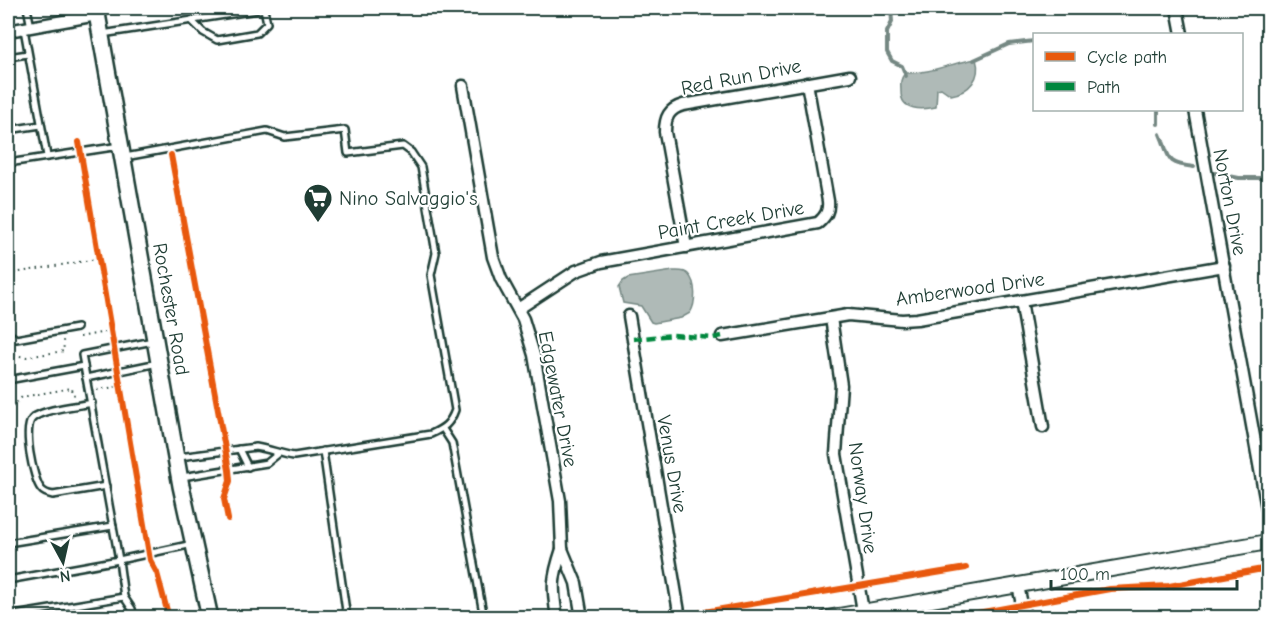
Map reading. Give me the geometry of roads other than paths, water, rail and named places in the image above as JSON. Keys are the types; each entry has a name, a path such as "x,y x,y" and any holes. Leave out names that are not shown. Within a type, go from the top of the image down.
{"main road":[{"name":"Rochester Road","path":"96,11 176,458 194,544 214,617"}],"street":[{"path":"1177,8 1182,33"},
{"path":"8,31 96,11"},
{"name":"Red Run Drive","path":"686,247 665,132 669,113 683,105 850,76"},
{"name":"Paint Creek Drive","path":"518,309 586,266 818,223 829,209 807,83"},
{"name":"Edgewater Drive","path":"463,86 494,257 501,279 530,336 560,501 562,549 576,583 582,618"},
{"name":"Norton Drive","path":"1195,111 1269,514"},
{"name":"Amberwood Drive","path":"722,336 856,315 910,320 1224,266"},
{"path":"1021,301 1043,427"},
{"name":"Venus Drive","path":"629,316 680,618"},
{"name":"Norway Drive","path":"831,318 841,385 836,454 863,611"},
{"path":"827,618 1269,542"},
{"name":"Edgewater Drive","path":"557,618 552,589 555,569 562,549"},
{"path":"1018,586 1025,618"}],"lane":[{"path":"27,8 28,54 47,156"},
{"path":"101,34 191,20 264,9 267,23 257,33 217,40 203,32 191,20"},
{"path":"8,57 28,54"},
{"path":"8,130 41,124"},
{"path":"8,163 47,156 122,151 267,131 285,137 345,130 348,153 403,146 411,152 421,167 436,252 430,275 455,410 450,422 443,429 431,434 294,456 256,447 176,458"},
{"path":"8,333 16,339 76,328"},
{"path":"134,618 132,609 124,597 82,355 155,341"},
{"path":"86,378 159,363"},
{"path":"8,380 84,366"},
{"path":"92,404 40,414 31,418 27,426 34,474 39,487 45,493 53,495 106,486"},
{"path":"443,429 452,443 484,616"},
{"path":"239,449 248,467"},
{"path":"323,451 347,618"},
{"path":"180,478 267,463 278,454"},
{"path":"8,543 113,526"},
{"path":"8,580 194,544"},
{"path":"8,616 124,597"}],"waterway":[{"path":"891,8 892,22 887,32 887,52 892,61 902,66 906,76"},
{"path":"974,60 1009,44 1033,41"},
{"path":"1158,111 1158,124"},
{"path":"1160,134 1167,154 1173,161 1194,167"},
{"path":"1215,173 1239,178 1268,178"}],"place":[{"name":"Nino Salvaggio's","path":"318,224"}]}
